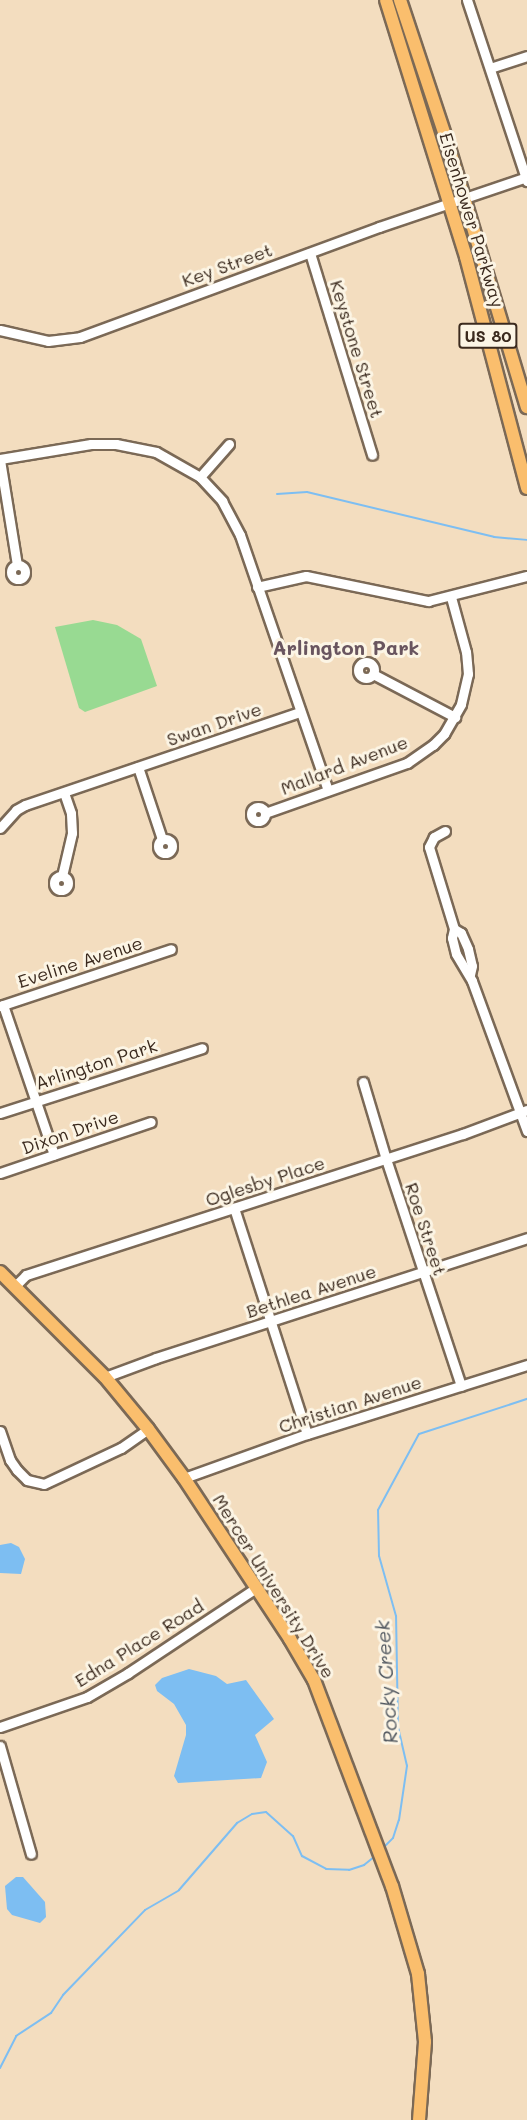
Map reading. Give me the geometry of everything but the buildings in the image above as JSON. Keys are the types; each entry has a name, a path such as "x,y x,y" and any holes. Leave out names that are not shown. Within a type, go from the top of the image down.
{"main road":[{"name":"Eisenhower Parkway","path":"386,0 450,203 527,488"},
{"name":"Eisenhower Parkway","path":"400,0 464,198 527,407"},
{"name":"Mercer University Drive","path":"0,1272 16,1285 105,1377 148,1429 184,1478 295,1647 317,1687 392,1886 411,1946 423,2004 425,2061 419,2120"}],"street":[{"path":"467,0 527,179"},
{"path":"490,68 527,56"},
{"name":"Key Street","path":"0,330 48,341 80,337 464,198 527,179"},
{"name":"Keystone Street","path":"310,253 372,455"},
{"path":"17,565 0,460 91,444 116,444 156,452 200,477 222,501 234,521 328,790"},
{"path":"200,477 229,444"},
{"path":"257,587 306,576 428,601 527,576"},
{"name":"Mallard Avenue","path":"265,813 417,757 444,734 455,717 466,688 468,666 451,597"},
{"path":"373,674 455,717"},
{"name":"Swan Drive","path":"0,828 16,810 300,712"},
{"path":"138,767 162,838"},
{"path":"62,876 72,833 70,813 64,793"},
{"path":"445,831 434,837 429,847 454,929 461,933 468,949 472,966 470,975 524,1111 527,1131"},
{"name":"Eveline Avenue","path":"2,1006 171,949"},
{"path":"2,1006 54,1155"},
{"name":"Arlington Park","path":"0,1113 202,1048"},
{"name":"Roe Street","path":"363,1082 461,1386"},
{"name":"Oglesby Place","path":"16,1285 26,1275 386,1159 524,1111"},
{"name":"Dixon Drive","path":"0,1173 151,1122"},
{"path":"234,1208 307,1434"},
{"name":"Bethlea Avenue","path":"105,1377 527,1238"},
{"name":"Christian Avenue","path":"184,1478 307,1434 527,1365"},
{"path":"0,1431 17,1470 27,1480 44,1484 121,1448 148,1429"},
{"name":"Edna Place Road","path":"0,1727 87,1697 128,1673 256,1588"},
{"path":"0,1746 32,1854"}],"green space":[{"path":"93,620 117,625 141,639 157,686 85,712 79,708 55,627"}],"water":[{"path":"11,1543 19,1547 25,1559 21,1574 0,1573 0,1545"},
{"path":"189,1669 216,1676 227,1684 246,1680 274,1719 255,1735 267,1762 261,1778 178,1783 174,1776 186,1735 186,1725 174,1704 157,1691 155,1685 162,1678"},
{"path":"16,1877 23,1877 45,1902 46,1917 40,1923 12,1915 7,1909 5,1886"}],"waterway":[{"path":"277,494 307,492 494,537 527,540"},
{"name":"Rocky Creek","path":"383,1848 393,1838 399,1820 407,1766 398,1728 396,1616 379,1556 378,1510 419,1434 527,1399"},
{"name":"Rocky Creek","path":"0,2068 16,2036 51,2013 63,1995 145,1910 179,1890 237,1823 252,1814 266,1812 293,1836 302,1856 326,1869 349,1870 364,1865 375,1856"}],"district":[{"name":"Arlington Park","path":"346,647"}]}
